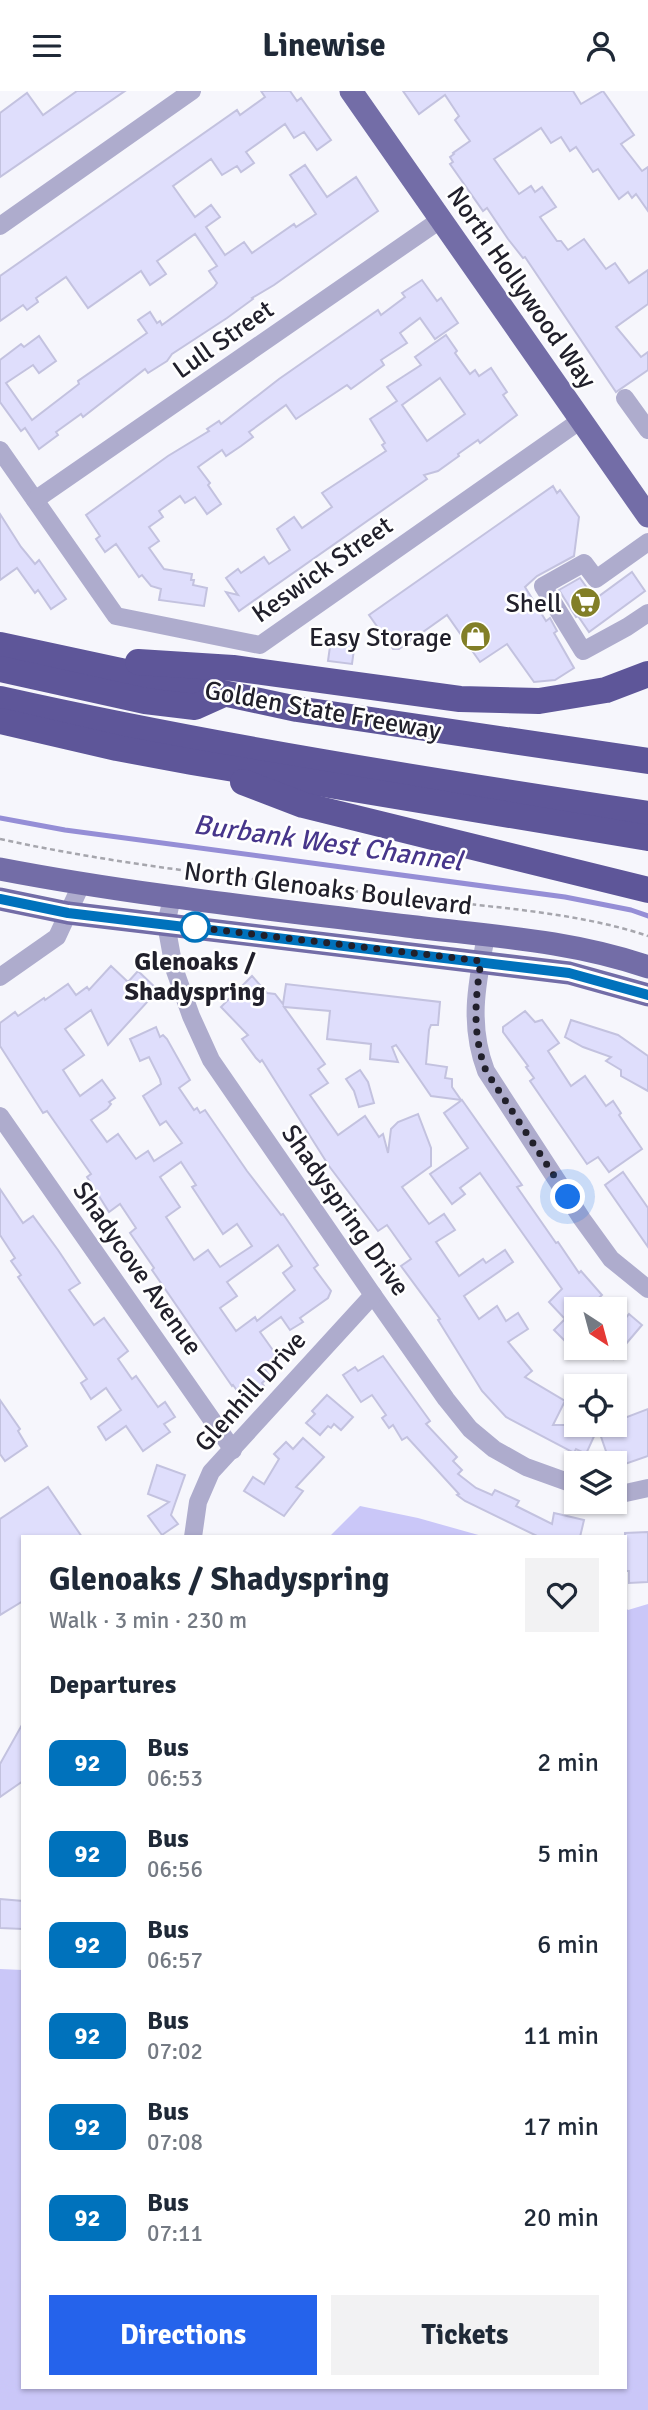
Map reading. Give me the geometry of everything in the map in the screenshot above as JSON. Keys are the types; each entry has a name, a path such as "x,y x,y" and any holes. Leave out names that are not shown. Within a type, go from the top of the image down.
{"highway":[{"name":"Golden State Freeway","path":"0,645 297,709 648,761"},
{"path":"53,657 233,668 460,699 539,701 606,690 648,674"},
{"path":"0,669 145,701 195,707 224,694"},
{"path":"0,699 246,748 648,814"},
{"path":"0,721 192,762 648,838"},
{"path":"192,762 303,806 648,890"}],"main road":[{"name":"North Hollywood Way","path":"351,91 646,510"},
{"name":"North Glenoaks Boulevard","path":"0,869 80,885 172,898 558,943 648,967"},
{"name":"North Glenoaks Boulevard","path":"0,899 68,913 569,973 648,995"}],"street":[{"path":"0,226 192,91"},
{"name":"Lull Street","path":"35,500 440,220"},
{"name":"North Hollywood Way","path":"625,398 648,430"},
{"name":"Keswick Street","path":"0,450 117,616 260,645 581,420"},
{"path":"648,542 596,579 584,562 543,586 583,651 648,613"},
{"path":"0,977 57,937 80,885"},
{"name":"Shadyspring Drive","path":"172,898 166,924 174,968 191,1016 211,1060 373,1295 470,1429 494,1449 526,1467 564,1481"},
{"path":"486,936 474,1025 478,1050 486,1071 611,1259 648,1289"},
{"name":"Shadycove Avenue","path":"0,1116 233,1450"},
{"name":"Glenhill Drive","path":"193,1535 198,1502 211,1472 373,1295"},
{"path":"627,1493 648,1488"}],"path":[{"path":"0,839 54,851 210,873 519,910 623,928 648,936"}],"shaded area":[{"path":"360,1506 418,1518 478,1535 331,1535"},
{"path":"648,1604 648,2410 0,2410 0,1969 21,1970 21,2389 627,2389 628,1610"}],"building":[{"path":"77,91 125,91 0,177 0,113 27,93 43,115"},
{"path":"261,91 290,91 297,101 301,98 331,140 317,150 304,132 294,138 285,124 246,152 254,163 241,172 237,166 222,175 211,159 173,186 195,217 211,205 220,217 206,227 225,255 244,242 252,253 294,224 296,227 316,214 290,175 305,165 327,197 356,177 378,211 172,354 167,361 148,373 145,369 83,417 81,414 56,432 58,435 39,449 25,428 21,431 0,402 0,360 21,344 24,347 39,336 56,361 39,373 33,365 6,383 32,420 79,384 78,381 147,333 138,320 150,312 157,323 160,321 162,325 214,287 217,283 209,271 217,266 195,234 157,261 166,274 150,285 141,271 88,308 66,277 36,298 38,302 27,310 23,305 0,321 0,276 237,110 240,115 265,97"},
{"path":"403,91 573,91 581,104 603,91 634,135 621,144 642,171 648,167 648,211 636,194 632,198 628,192 619,199 598,169 593,172 576,147 570,151 561,137 551,143 541,128 494,159 519,194 531,186 535,192 542,187 556,207 540,217 557,241 561,241 568,250 584,239 606,269 615,263 629,283 648,270 648,304 616,327 641,357 648,352 648,370 616,392 525,257 523,258 508,239 487,208 483,211 450,164 453,162 450,157 453,153 470,141 455,120 459,116 445,95 419,114"},
{"path":"422,280 437,301 441,298 458,323 435,339 420,318 400,333 407,343 381,360 384,365 351,389 347,385 296,419 286,405 249,432 253,437 241,446 226,456 222,450 198,467 221,504 207,514 195,497 185,503 180,496 159,511 163,517 149,527 159,541 149,548 164,569 192,574 193,585 207,588 204,606 159,600 161,589 151,586 142,575 139,577 116,544 105,552 96,539 100,536 86,515 168,456 209,431 207,429 219,421 221,424 279,379 378,310 381,315 405,297 402,293"},
{"path":"446,335 470,374 475,370 479,376 491,368 507,392 503,395 517,415 480,443 478,440 458,454 459,456 438,471 424,475 427,479 239,611 226,592 238,595 226,578 238,569 241,573 264,557 269,564 290,550 277,529 294,517 302,528 332,507 322,493 386,451 382,445 385,443 370,419 397,401 387,387 421,365 415,357","holes":["440,378 465,414 427,441 402,405"]},
{"path":"553,486 557,493 560,490 579,517 574,556 537,576 525,587 546,621 550,618 557,631 554,633 574,668 555,680 534,682 507,644 480,662 447,615 399,649 393,649 369,615"},
{"path":"0,514 21,547 35,564 39,560 66,599 51,609 38,590 35,593 17,568 0,580"},
{"path":"632,572 645,591 589,632 559,590 580,578 595,599"},
{"path":"331,639 355,642 352,664 328,661"},
{"path":"111,966 128,982 138,971 158,990 108,1045 91,1010 65,1029 84,1055 63,1070 80,1096 102,1080 115,1098 109,1102 111,1104 107,1109 91,1120 107,1142 118,1134 136,1159 148,1151 154,1161 182,1143 166,1121 160,1125 143,1096 161,1084 160,1079 149,1057 140,1061 130,1039 156,1027 160,1037 163,1035 167,1039 190,1080 179,1088 194,1110 197,1108 200,1113 205,1110 247,1171 281,1215 283,1214 318,1265 314,1268 331,1291 328,1298 300,1318 303,1322 290,1330 281,1317 260,1332 277,1356 263,1367 270,1376 262,1383 264,1386 244,1400 152,1270 154,1268 130,1233 136,1228 120,1204 109,1212 87,1177 91,1174 47,1111 43,1113 0,1046 0,1023 15,1012 18,1016 68,984 76,995 87,987 89,990","holes":["181,1162 196,1185 192,1187 223,1234 237,1224 252,1246 220,1267 208,1250 194,1260 166,1217 180,1207 160,1177","278,1245 292,1266 283,1273 295,1290 257,1321 255,1317 236,1331 220,1308 237,1296 227,1282"]},
{"path":"252,976 267,993 275,994 283,1004 286,984 440,1002 438,1025 431,1025 429,1030 426,1064 447,1067 445,1078 452,1079 452,1087 461,1100 431,1096 396,1045 392,1047 398,1062 370,1059 371,1044 327,1039 330,1011 284,1007 325,1064 318,1069 328,1083 310,1095 338,1135 365,1116 379,1137 383,1134 388,1153 391,1129 398,1122 418,1114 431,1148 431,1166 402,1187 429,1224 444,1214 455,1230 436,1242 459,1276 483,1259 486,1263 505,1250 513,1262 464,1296 479,1319 497,1306 506,1321 518,1313 528,1329 508,1342 532,1371 525,1377 564,1400 553,1425 564,1425 564,1437 594,1437 587,1451 570,1451 506,1417 482,1391 438,1320 440,1319 401,1266 411,1259 387,1225 378,1231 329,1166 262,1060 260,1062 256,1058 242,1039 248,1035 221,1007"},
{"path":"525,1011 535,1022 542,1020 559,1043 548,1051 571,1086 585,1076 606,1106 613,1101 621,1113 619,1115 642,1149 609,1172 598,1157 587,1164 530,1081 534,1078 526,1067 528,1066 503,1032 503,1027"},
{"path":"571,1020 618,1035 648,1056 648,1091 621,1076 621,1070 606,1061 611,1057 565,1037"},
{"path":"360,1070 368,1082 374,1103 359,1107 354,1091 346,1079"},
{"path":"462,1100 522,1185 517,1187 556,1243 558,1242 579,1273 581,1271 602,1295 600,1297 564,1297 564,1318 549,1302 562,1289 480,1173 460,1188 465,1194 452,1204 430,1174 468,1148 444,1113"},
{"path":"623,1172 648,1208 648,1247 605,1185"},
{"path":"0,1189 23,1223 33,1216 58,1250 80,1283 69,1290 94,1325 104,1318 128,1351 118,1359 132,1379 136,1376 158,1407 165,1402 175,1417 164,1424 170,1432 143,1451 126,1426 106,1440 98,1427 121,1410 106,1388 91,1399 81,1383 87,1379 18,1277 21,1275 11,1261 15,1258 0,1235"},
{"path":"629,1314 642,1325 627,1343"},
{"path":"564,1320 564,1340 554,1330"},
{"path":"383,1356 430,1421 426,1424 457,1457 453,1461 462,1470 458,1474 476,1488 492,1495 495,1490 519,1501 516,1506 552,1524 554,1513 584,1520 580,1535 535,1535 465,1501 407,1437 402,1440 393,1425 389,1428 382,1418 386,1415 372,1395 361,1402 343,1375 355,1367 358,1371"},
{"path":"327,1395 353,1417 341,1430 334,1424 331,1428 328,1426 320,1435 306,1423 315,1414 312,1411"},
{"path":"0,1400 20,1429 18,1431 27,1446 5,1461 0,1454"},
{"path":"648,1409 648,1456 627,1463 627,1451 606,1451 601,1437 627,1437 627,1417"},
{"path":"303,1438 324,1457 296,1487 303,1491 284,1516 244,1491 253,1477 264,1484 279,1459 274,1454 286,1442 293,1449"},
{"path":"157,1465 185,1475 171,1515 178,1524 162,1535 148,1516 169,1502 148,1494"},
{"path":"48,1487 81,1535 21,1535 21,1602 0,1615 0,1519"},
{"path":"648,1532 648,1582 629,1583 625,1533"},
{"path":"21,1727 21,1782 0,1797 0,1764"},
{"path":"0,1899 21,1901 21,1929 0,1928"}],"waterway":[{"name":"Burbank West Channel","path":"0,818 65,830 565,897 648,916"}],"bus line":[{"name":"92","path":"0,899 68,913 569,973 648,995"}],"place":[{"name":"Shell","path":"585,603"},
{"name":"Easy Storage","path":"475,637"},
{"name":"Glenoaks / Shadyspring","path":"195,927"}],"route":[{"path":"195,927 192,927 481,961 474,1025 478,1050 486,1071 568,1197"}]}
